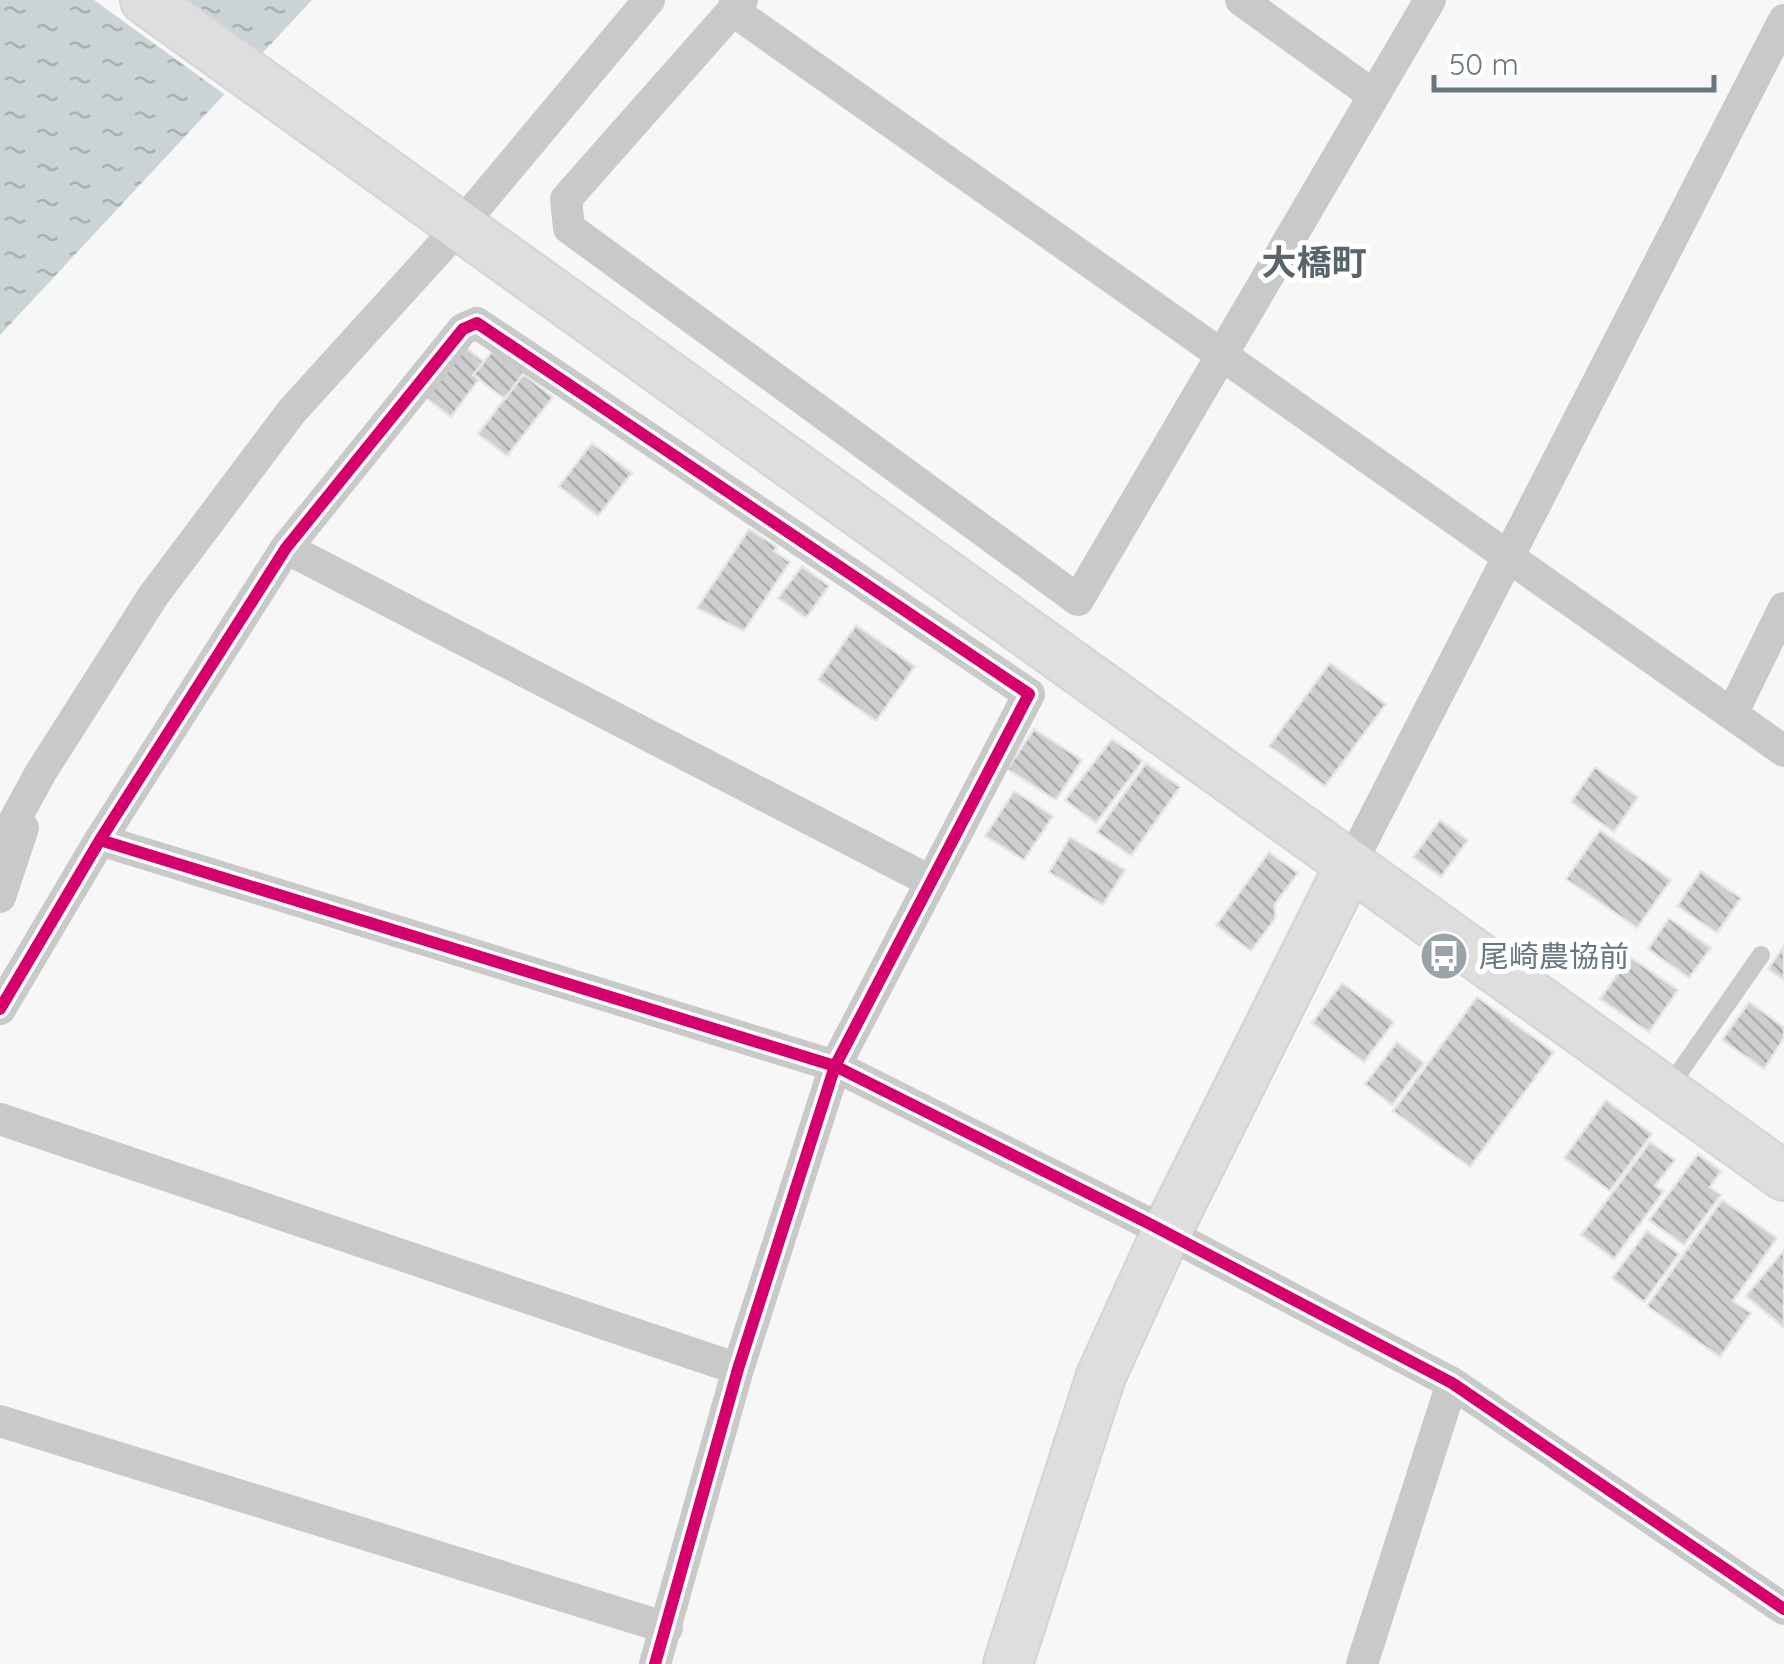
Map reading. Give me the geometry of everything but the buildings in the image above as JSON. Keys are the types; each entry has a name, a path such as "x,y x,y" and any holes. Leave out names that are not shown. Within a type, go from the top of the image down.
{"street":[{"path":"144,0 1784,1176"},
{"path":"0,847 41,772 153,596 292,411 450,218 649,0"},
{"path":"1241,0 1373,95"},
{"path":"1430,0 1222,357 1078,600 569,228 566,199 737,5 1222,357 1511,555 1784,750"},
{"path":"1008,1664 1100,1376 1166,1232 1349,866 1784,20"},
{"path":"0,1009 100,840 286,548 463,329 476,323 1029,694 835,1066 738,1368 655,1664"},
{"path":"286,548 930,882"},
{"path":"1732,714 1784,608"},
{"path":"0,897 41,772"},
{"path":"100,840 835,1066 1166,1232 1452,1383 1784,1610"},
{"path":"0,1118 738,1368"},
{"path":"1362,1664 1452,1383"},
{"path":"0,1421 667,1628"}],"lane":[{"path":"1666,1092 1761,955"}],"water":[{"path":"0,0 312,0 0,335"}],"pier":[{"path":"94,0 182,0 264,59 228,97"}],"cycle path":[{"path":"0,1009 100,840 286,548 463,329 477,323 1029,694 835,1066 738,1369 655,1664"},
{"path":"100,840 835,1066 1148,1223 1452,1383 1784,1609"}],"place":[{"name":"尾崎農協前","path":"1444,956"}],"district":[{"name":"大橋町","path":"1314,262"}]}
